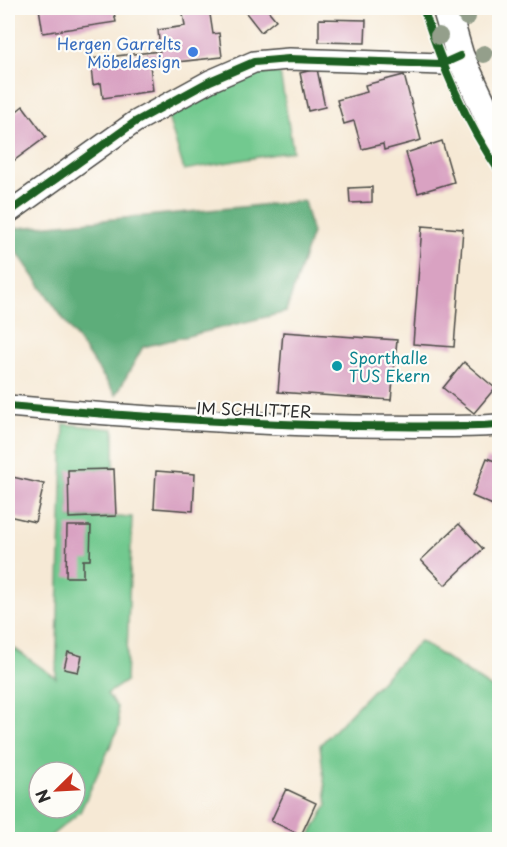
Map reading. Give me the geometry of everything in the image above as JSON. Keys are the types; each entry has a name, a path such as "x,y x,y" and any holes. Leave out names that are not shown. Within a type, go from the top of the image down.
{"street":[{"path":"446,8 460,56 500,141"},
{"path":"8,213 135,122 210,81 254,62 288,59 442,64 460,56"},
{"name":"IM SCHLITTER","path":"8,406 136,417 270,424 462,427 500,425"}],"green space":[{"path":"265,70 280,73 293,151 184,170 168,117 237,81"},
{"path":"304,201 312,233 286,312 143,347 116,395 8,239 8,229"},
{"path":"64,424 114,429 114,469 68,471 70,518 132,517 126,681 107,694 117,707 119,727 87,797 87,760 27,760 27,820 70,820 47,839 8,839 8,644 56,678"},
{"path":"420,641 499,693 499,839 308,839 327,805 320,745"}],"building":[{"path":"39,8 113,8 116,22 43,33"},
{"path":"182,8 209,8 213,34 219,33 222,57 150,65 153,91 103,98 101,83 93,85 90,59 160,51 158,30 185,26"},
{"path":"266,8 276,20 261,32 243,9"},
{"path":"319,19 366,20 365,43 319,42"},
{"path":"317,69 325,107 308,111 300,73"},
{"path":"404,75 421,140 384,150 383,144 362,149 354,121 344,124 337,100 367,92 365,85"},
{"path":"23,106 46,137 8,165 8,118"},
{"path":"442,141 454,182 418,193 406,153"},
{"path":"372,187 372,202 350,203 349,188"},
{"path":"422,226 463,229 454,347 413,344"},
{"name":"Sporthalle TUS Ekern","path":"283,332 397,340 391,400 278,392"},
{"path":"464,362 495,388 474,413 443,388"},
{"path":"487,458 500,463 500,495 495,506 472,496"},
{"path":"114,469 116,516 69,518 68,470"},
{"path":"156,471 195,474 193,511 154,508"},
{"path":"8,476 44,484 35,522 8,516"},
{"path":"459,524 483,549 445,585 421,560"},
{"path":"67,526 91,526 90,560 83,560 83,577 66,577"},
{"path":"68,652 82,656 78,672 64,669"},
{"path":"286,789 316,803 301,835 271,821"}],"cycle path":[{"path":"423,8 438,51 465,113 500,172"},
{"path":"8,213 135,122 210,81 254,62 289,59 442,64 460,56"},
{"path":"8,406 267,423 427,427 500,425"}],"place":[{"name":"Hergen Garrelts Möbeldesign","path":"193,52"},
{"name":"Sporthalle TUS Ekern","path":"337,366"}]}
